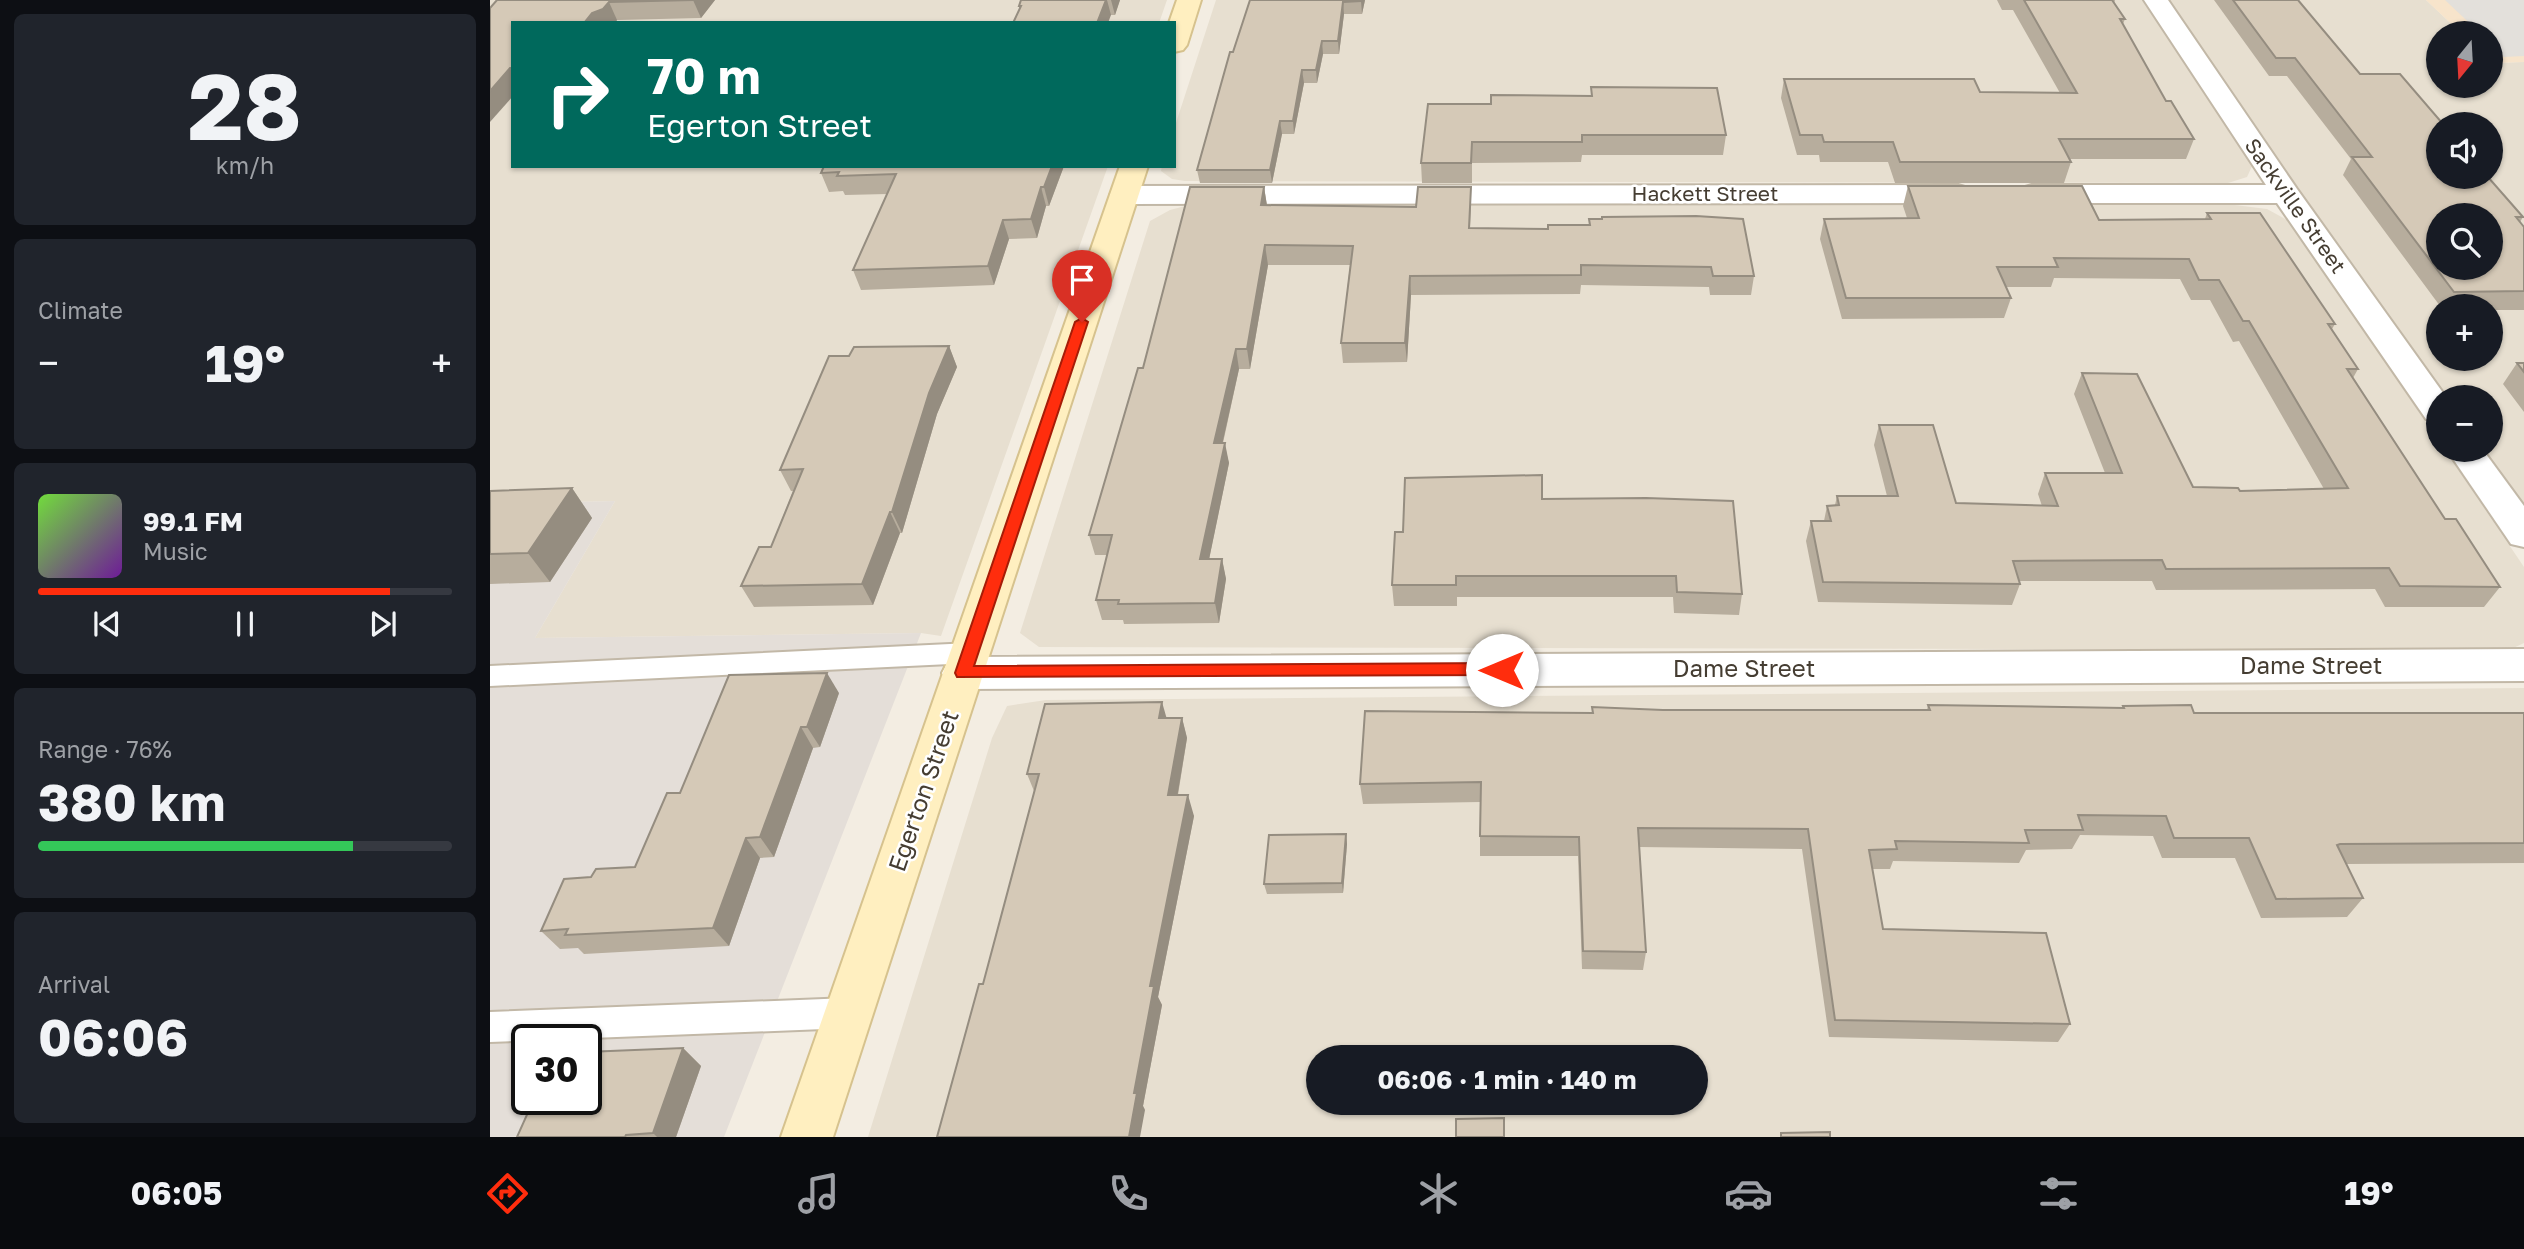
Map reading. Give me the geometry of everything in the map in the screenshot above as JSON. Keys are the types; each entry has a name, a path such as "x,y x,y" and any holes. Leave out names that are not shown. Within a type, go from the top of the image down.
{"street":[{"path":"1176,39 1189,0"},
{"name":"Sackville Street","path":"2156,0 2286,194 2426,394"},
{"name":"Hackett Street","path":"1129,180 1994,194 2286,194"},
{"name":"Egerton Street","path":"807,1137 1129,180"},
{"path":"2473,462 2524,534"},
{"name":"Dame Street","path":"967,663 2524,665"}],"lane":[{"path":"490,676 967,663"},
{"path":"490,1027 849,1013"}],"shaded area":[{"path":"490,0 1167,0 1160,21 511,21 511,168 1107,168 941,636 921,633 535,638 615,501 490,504"},
{"path":"1216,0 2145,0 2253,164 2247,177 2228,183 1185,181 1172,179 1161,171 1162,168 1176,168 1176,123"},
{"path":"2165,0 2426,0 2448,21 2426,21 2426,98 2503,98 2503,63 2524,62 2524,513 2488,462 2503,462 2503,385 2435,385"},
{"path":"2426,0 2524,0 2524,62 2503,63 2503,21 2448,21"},
{"path":"2445,0 2524,0 2524,56 2503,56 2503,21 2467,21"},
{"path":"1189,205 2235,205 2267,209 2289,221 2426,422 2426,462 2453,462 2524,567 2524,643 2509,650 1039,647 1020,633 1150,221 1170,210"},
{"path":"615,501 535,638 921,633 724,1137 490,1137 490,504"},
{"path":"2524,688 2524,1137 868,1137 992,738 1007,706 1046,700"}],"building":[{"path":"497,0 694,0 609,2 603,9 592,13 586,21 511,21 511,68 490,91 490,8"},
{"path":"1021,0 1106,0 1098,21 1014,21"},
{"path":"1250,0 1362,0 1343,2 1338,41 1322,41 1316,70 1302,70 1293,121 1280,121 1270,170 1197,170 1230,52 1233,52"},
{"path":"2024,0 2112,0 2125,19 2120,19 2166,101 2171,101 2194,139 2059,139 2071,162 1900,162 1893,142 1824,142 1822,135 1800,135 1784,79 1974,79 1980,92 2077,93"},
{"path":"2233,0 2298,0 2360,74 2400,74 2433,112 2426,112 2426,189 2498,189 2523,217 2516,217 2524,227 2524,291 2454,292 2445,280 2503,280 2503,203 2426,203 2426,255 2352,157 2372,157 2295,58 2276,58"},
{"path":"1591,87 1717,88 1726,135 1582,135 1582,142 1472,142 1471,163 1421,163 1428,104 1491,104 1491,95 1592,96"},
{"path":"823,168 1051,168 1044,187 1041,187 1031,219 1003,220 988,266 853,270 896,174 837,176 839,172 821,173"},
{"path":"1908,186 2082,186 2099,220 2211,219 2207,213 2260,213 2335,324 2328,324 2358,369 2347,369 2445,519 2456,519 2500,587 2400,586 2389,568 2166,569 2162,560 2013,561 2020,584 1823,582 1811,521 1831,521 1827,506 1839,505 1837,496 1898,496 1879,425 1933,425 1956,503 2058,506 2045,473 2122,473 2082,373 2137,374 2193,487 2238,488 2240,491 2348,488 2249,321 2243,321 2219,280 2199,280 2189,259 2054,258 2058,267 1997,267 2011,298 1846,298 1824,219 1919,218"},
{"path":"1190,187 1264,187 1261,205 1416,207 1418,187 1471,187 1469,228 1548,229 1548,225 1590,225 1589,219 1602,217 1696,216 1743,219 1754,276 1713,276 1711,267 1581,265 1581,275 1410,276 1405,343 1341,343 1353,246 1265,245 1247,349 1236,349 1214,443 1225,443 1200,559 1222,559 1215,603 1118,604 1119,600 1096,600 1112,535 1089,535 1138,368 1143,368"},
{"path":"949,346 929,393 892,512 862,584 741,586 759,547 771,547 803,469 780,470 829,356 849,356 854,347"},
{"path":"2517,363 2524,363 2524,372"},
{"path":"1542,475 1542,499 1733,501 1742,594 1677,592 1676,576 1456,576 1456,585 1392,585 1395,532 1403,532 1405,478"},
{"path":"572,488 528,553 490,554 490,491"},
{"path":"827,673 807,727 801,727 760,837 746,838 713,928 565,935 568,929 541,931 564,879 591,877 596,869 635,867 667,793 680,793 729,675"},
{"path":"1162,702 1159,718 1182,718 1168,795 1188,795 1150,986 1154,986 1134,1093 1137,1093 1129,1137 937,1137 979,984 983,984 1039,774 1027,774 1045,704"},
{"path":"1928,705 2124,708 2123,706 2191,705 2194,713 2524,713 2524,843 2340,844 2337,845 2363,898 2276,899 2249,838 2174,838 2166,816 2078,815 2083,830 2025,830 2029,843 1895,841 1897,849 1869,850 1883,929 2046,933 2070,1024 1835,1020 1808,829 1638,828 1646,952 1583,951 1579,837 1480,836 1481,782 1360,784 1365,711 1593,713 1592,707 1663,710 1930,710"},
{"path":"1346,834 1342,883 1264,884 1269,835"},
{"path":"683,1048 653,1133 625,1137 517,1137 527,1115 602,1115 602,1051"},
{"path":"1504,1118 1504,1137 1456,1137 1456,1119"},
{"path":"1830,1132 1830,1137 1781,1137 1781,1133"}],"route":[{"path":"1082,322 963,673 1502,670"}]}
